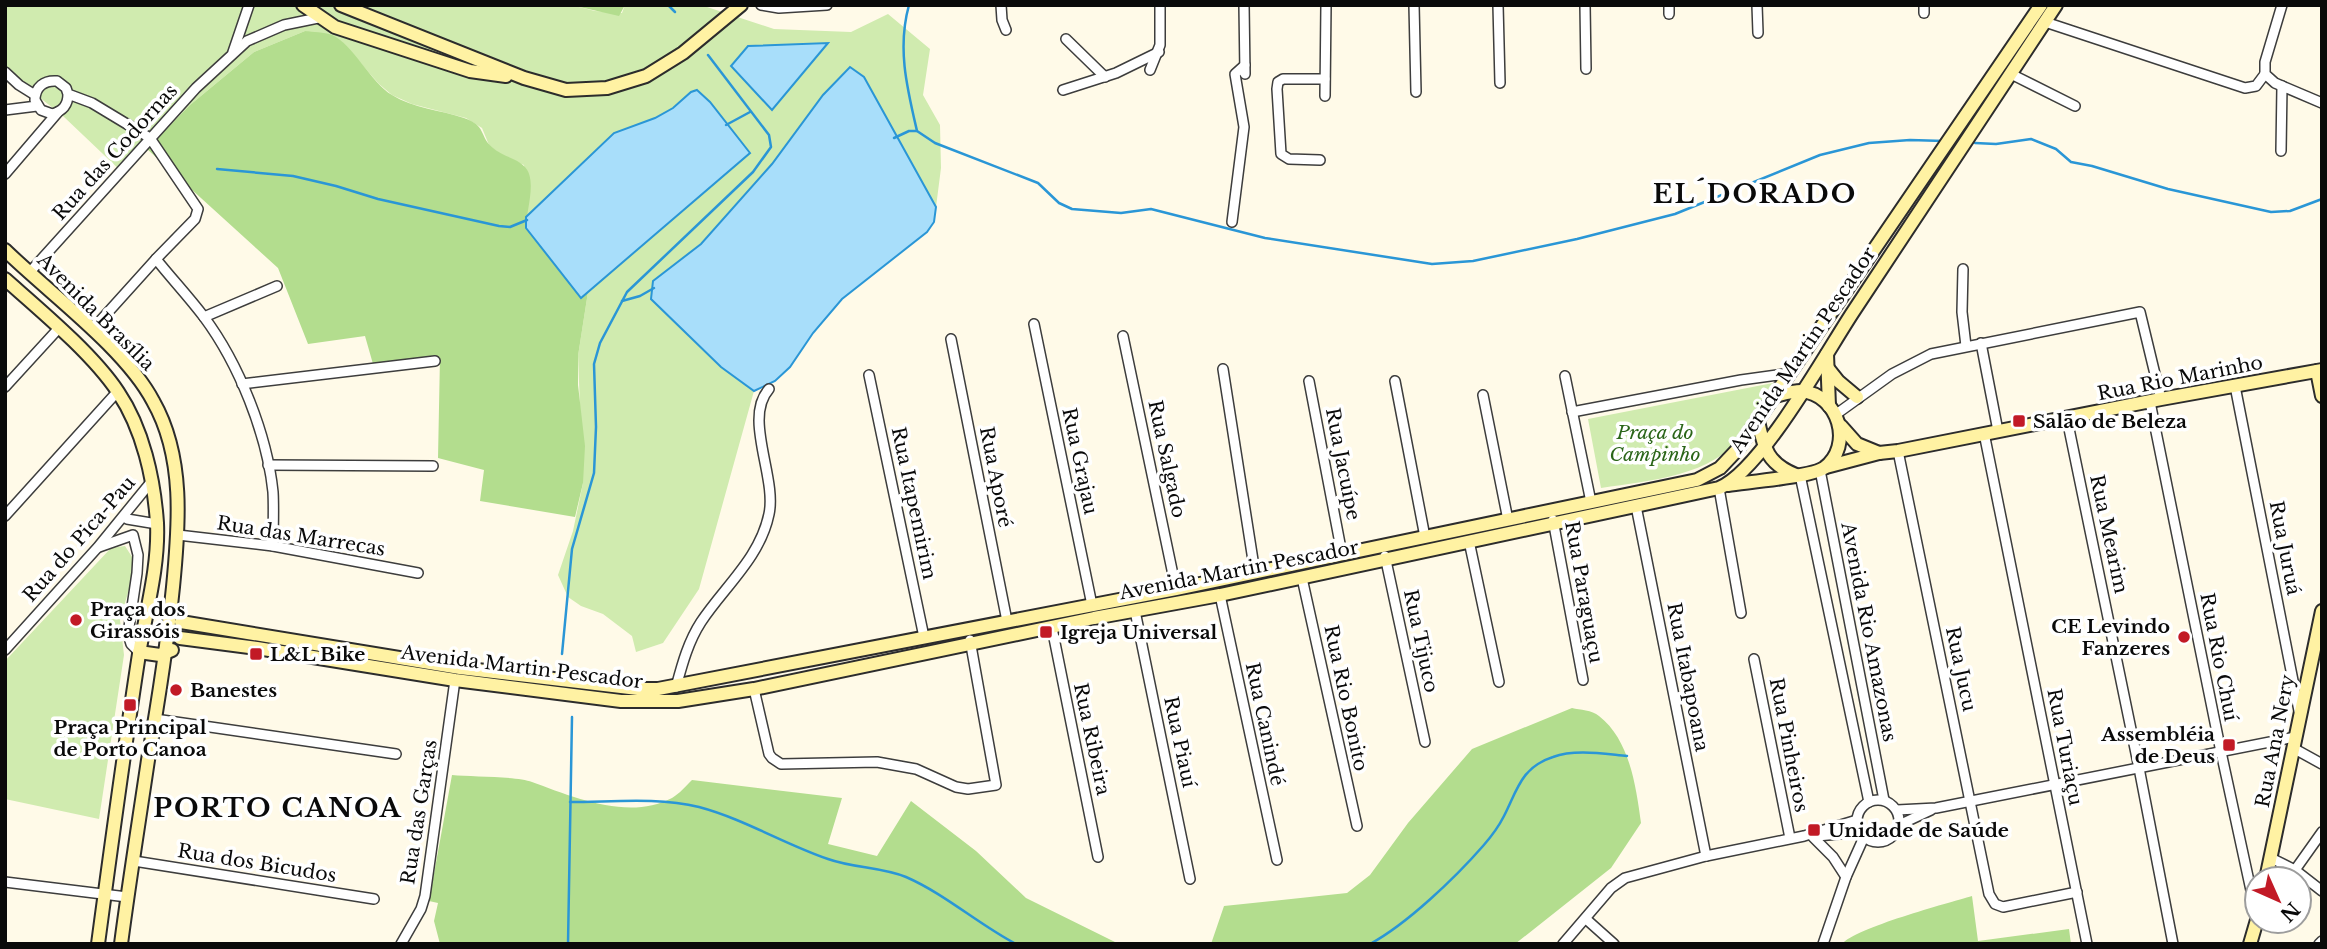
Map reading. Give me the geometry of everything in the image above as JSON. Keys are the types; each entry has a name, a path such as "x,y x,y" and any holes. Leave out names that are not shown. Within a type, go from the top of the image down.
{"street":[{"name":"Rua das Codornas","path":"230,57 249,5"},
{"path":"303,5 318,18 335,27 470,71 524,78"},
{"path":"341,5 524,78 566,90 607,88 629,83 663,67 741,5"},
{"path":"761,5 779,8 827,5"},
{"path":"1001,5 1006,30"},
{"path":"1150,70 1159,52 1160,5"},
{"path":"1232,222 1244,127 1235,74 1245,69 1244,5"},
{"path":"1325,96 1326,5"},
{"path":"1414,5 1416,92"},
{"path":"1498,5 1500,83"},
{"path":"1584,5 1586,69"},
{"path":"1757,5 1758,33"},
{"name":"Avenida Martin Pescador","path":"181,622 460,668 638,689 676,687 1176,589 1697,480 1720,468 1731,458 1758,421 2041,5"},
{"name":"Avenida Martin Pescador","path":"180,638 455,680 640,702 678,701 754,689 1220,595 1723,487 1749,465 1802,391 2056,5"},
{"path":"2045,22 2245,88 2256,86 2265,74 2265,62 2282,5"},
{"name":"Rua das Codornas","path":"29,273 196,88 247,41 269,31 318,18"},
{"path":"1066,39 1105,77"},
{"path":"1063,90 1105,77 1159,52"},
{"path":"5,72 19,85 35,94"},
{"path":"2011,74 2075,106"},
{"path":"2265,74 2282,86 2322,103"},
{"path":"1320,160 1289,159 1281,154 1277,89 1278,82 1283,79 1325,79"},
{"path":"58,112 46,113 37,106 35,94 41,85 51,81 62,84 68,94 92,103 150,138 198,209 195,219 92,330"},
{"path":"2281,151 2282,86"},
{"path":"5,174 66,105 68,94"},
{"path":"5,110 37,106"},
{"name":"Avenida Brasília","path":"5,250 131,370 154,402 167,432 177,484 178,535 166,654 121,944"},
{"path":"156,259 204,317 223,346 242,384 268,465 273,492 273,546"},
{"path":"1963,270 1962,312 1965,346"},
{"path":"17,290 29,273"},
{"name":"Avenida Brasília","path":"5,279 59,328 118,391 142,445 157,524 150,597 139,652 98,944"},
{"path":"204,317 277,286"},
{"name":"Rua Rio Chuí","path":"1981,343 2140,312 2221,752 2245,865"},
{"name":"Rua Grajau","path":"1034,324 1092,605"},
{"path":"5,387 59,328"},
{"name":"Rua Salgado","path":"1123,335 1176,589"},
{"name":"Rua Aporé","path":"951,339 1007,621"},
{"path":"1835,416 1857,397 1909,363 1931,354 1981,343 1998,431"},
{"path":"1741,613 1723,487 1799,475 1823,468 1839,449 1841,440 1826,366 1827,351"},
{"path":"242,384 435,361"},
{"path":"1826,366 1857,397"},
{"path":"1220,595 1218,590 1221,585 1240,580 1251,573 1223,369"},
{"path":"2319,371 2322,396"},
{"name":"Rua Rio Marinho","path":"1823,468 1879,453 2319,371"},
{"path":"1572,412 1791,373"},
{"name":"Rua Itapemirim","path":"869,375 924,637"},
{"path":"1565,376 1591,502"},
{"path":"1395,380 1425,537"},
{"name":"Rua Jacuípe","path":"1309,381 1342,554"},
{"name":"Rua Juruá","path":"2235,386 2300,716"},
{"path":"676,687 693,635 747,563 769,514 769,478 759,415 761,400 769,389"},
{"path":"5,516 118,391"},
{"path":"1775,396 1802,391 1822,399 1857,444 1879,453"},
{"path":"1483,395 1508,520"},
{"name":"Rua Mearim","path":"2067,419 2173,944"},
{"path":"1758,421 1764,446 1774,462 1799,475"},
{"name":"Rua Turiaçu","path":"1984,433 2087,944"},
{"name":"Rua Jucu","path":"1898,451 1989,894 1995,904 2003,907 2077,892"},
{"path":"268,465 433,466"},
{"name":"Avenida Rio Amazonas","path":"1823,468 1884,800"},
{"name":"Avenida Rio Amazonas","path":"1799,475 1869,802"},
{"path":"151,482 162,479 177,484"},
{"name":"Rua do Pica-Pau","path":"5,650 126,517 151,482"},
{"name":"Rua Itabapoana","path":"1636,506 1706,856"},
{"name":"Rua Paraguaçu","path":"1551,510 1583,680"},
{"path":"126,517 157,524"},
{"path":"126,517 138,555 128,634 131,644 139,652 166,654 175,647 180,638 181,622 171,606"},
{"path":"98,547 133,534"},
{"name":"Rua das Marrecas","path":"178,535 273,546 418,573"},
{"path":"1469,541 1499,682"},
{"name":"Rua Tijuco","path":"1383,546 1425,742"},
{"name":"Rua Rio Bonito","path":"1302,578 1357,826"},
{"path":"1184,602 1190,596 1210,592 1212,581"},
{"name":"Rua Canindé","path":"1220,595 1277,860"},
{"name":"Rua Piauí","path":"1135,611 1190,879"},
{"name":"Rua Ana Nery","path":"2269,865 2322,611"},
{"name":"Rua Ribeira","path":"1052,628 1098,857"},
{"path":"754,689 769,754 781,764 877,762 916,769 956,787 968,789 996,785 968,630"},
{"name":"Rua Pinheiros","path":"1754,659 1790,838"},
{"name":"Rua das Garças","path":"401,944 421,909 425,896 455,680"},
{"path":"155,719 397,754"},
{"path":"1824,944 1863,835 1857,820 1859,813 1869,802 1884,800 1897,810 1936,808 2221,752 2294,742 2322,764"},
{"path":"1899,825 1936,808"},
{"path":"1563,944 1620,880 1706,856 1790,838 1863,835 1882,842 1893,836 1899,825 1897,810"},
{"path":"1808,836 1857,820"},
{"path":"2299,865 2322,832"},
{"path":"1808,836 1833,857 1846,877"},
{"path":"2271,858 2285,865"},
{"name":"Rua dos Bicudos","path":"134,861 374,899"},
{"path":"5,883 127,897"},
{"path":"1586,919 1614,944"}],"green space":[{"path":"5,5 571,5 595,11 622,13 625,5 701,5 774,29 851,32 888,14 930,49 923,95 940,125 941,168 936,207 864,77 850,67 823,95 772,164 701,244 653,281 651,299 721,367 754,391 699,589 663,643 636,652 632,636 603,614 581,606 568,597 558,575 573,531 583,483 578,356 588,292 750,153 697,90 655,118 614,133 526,217 529,195 524,165 503,156 489,145 482,128 466,118 412,104 392,95 342,42 305,31 254,52 190,105 123,173 63,116 5,70"},
{"path":"571,5 625,5 619,16"},
{"path":"305,31 329,34 340,40 392,95 476,124 492,147 521,163 528,172 531,187 526,228 581,297 588,292 578,356 578,385 585,446 583,483 575,517 480,501 484,470 438,458 440,357 373,364 365,336 308,344 278,268 147,149 190,105 254,52"},
{"name":"Praça do Campinho","path":"1778,382 1745,433 1731,448 1715,459 1698,468 1660,479 1601,488 1588,419"},
{"path":"125,546 134,560 134,572 120,620 124,655 99,819 5,799 5,661 111,548"},
{"path":"1572,708 1596,714 1610,726 1618,738 1630,765 1641,823 1611,868 1515,944 1211,944 1224,906 1347,893 1370,875 1408,823 1472,749"},
{"path":"452,775 525,780 583,800 620,807 655,805 675,796 692,780 842,798 828,844 877,856 911,801 976,851 1026,898 1115,942 1132,944 440,944 434,921 438,903 429,901"},
{"path":"1972,896 1978,941 2069,929 2071,944 1842,944 1864,931"}],"water":[{"path":"828,43 772,110 731,66 748,46"},
{"path":"850,67 864,77 936,207 934,222 927,232 842,299 813,333 790,367 775,381 754,391 721,367 651,299 653,281 701,244 772,164 823,95"},
{"path":"697,90 710,102 750,153 581,298 526,228 526,217 614,133 655,118"}],"waterway":[{"path":"668,5 675,12"},
{"path":"909,5 905,21 904,52 910,99 917,131 935,143 1038,183 1059,203 1072,209 1121,213 1151,209 1265,238 1432,264 1473,261 1577,239 1675,214 1820,155 1869,143 1944,141"},
{"path":"562,654 572,549 594,473 594,364 600,343 627,292 753,172 771,147 769,135 708,55"},
{"path":"726,125 750,112"},
{"path":"894,138 909,131 917,131"},
{"path":"1975,143 1996,144 2031,139 2056,149 2071,162 2168,189 2271,212 2290,211 2322,199"},
{"path":"217,169 293,176 378,199 499,226 510,227 527,220"},
{"path":"622,301 640,296 654,288"},
{"path":"568,944 572,717"},
{"path":"1370,944 1415,913 1472,859 1497,828 1521,781 1542,761 1571,753 1627,756"},
{"path":"570,802 667,802 716,812 828,859 906,877 1016,944"}],"place":[{"name":"Salão de Beleza","path":"2019,421"},
{"name":"Praça dos Girassóis","path":"76,620"},
{"name":"Igreja Universal","path":"1046,632"},
{"name":"CE Levindo Fanzeres","path":"2184,637"},
{"name":"L&L Bike","path":"256,654"},
{"name":"Banestes","path":"176,690"},
{"name":"Praça Principal de Porto Canoa","path":"130,705"},
{"name":"Assembléia de Deus","path":"2229,745"},
{"name":"Unidade de Saúde","path":"1814,830"}],"district":[{"name":"EL´DORADO","path":"1755,194"},
{"name":"PORTO CANOA","path":"278,808"}]}
